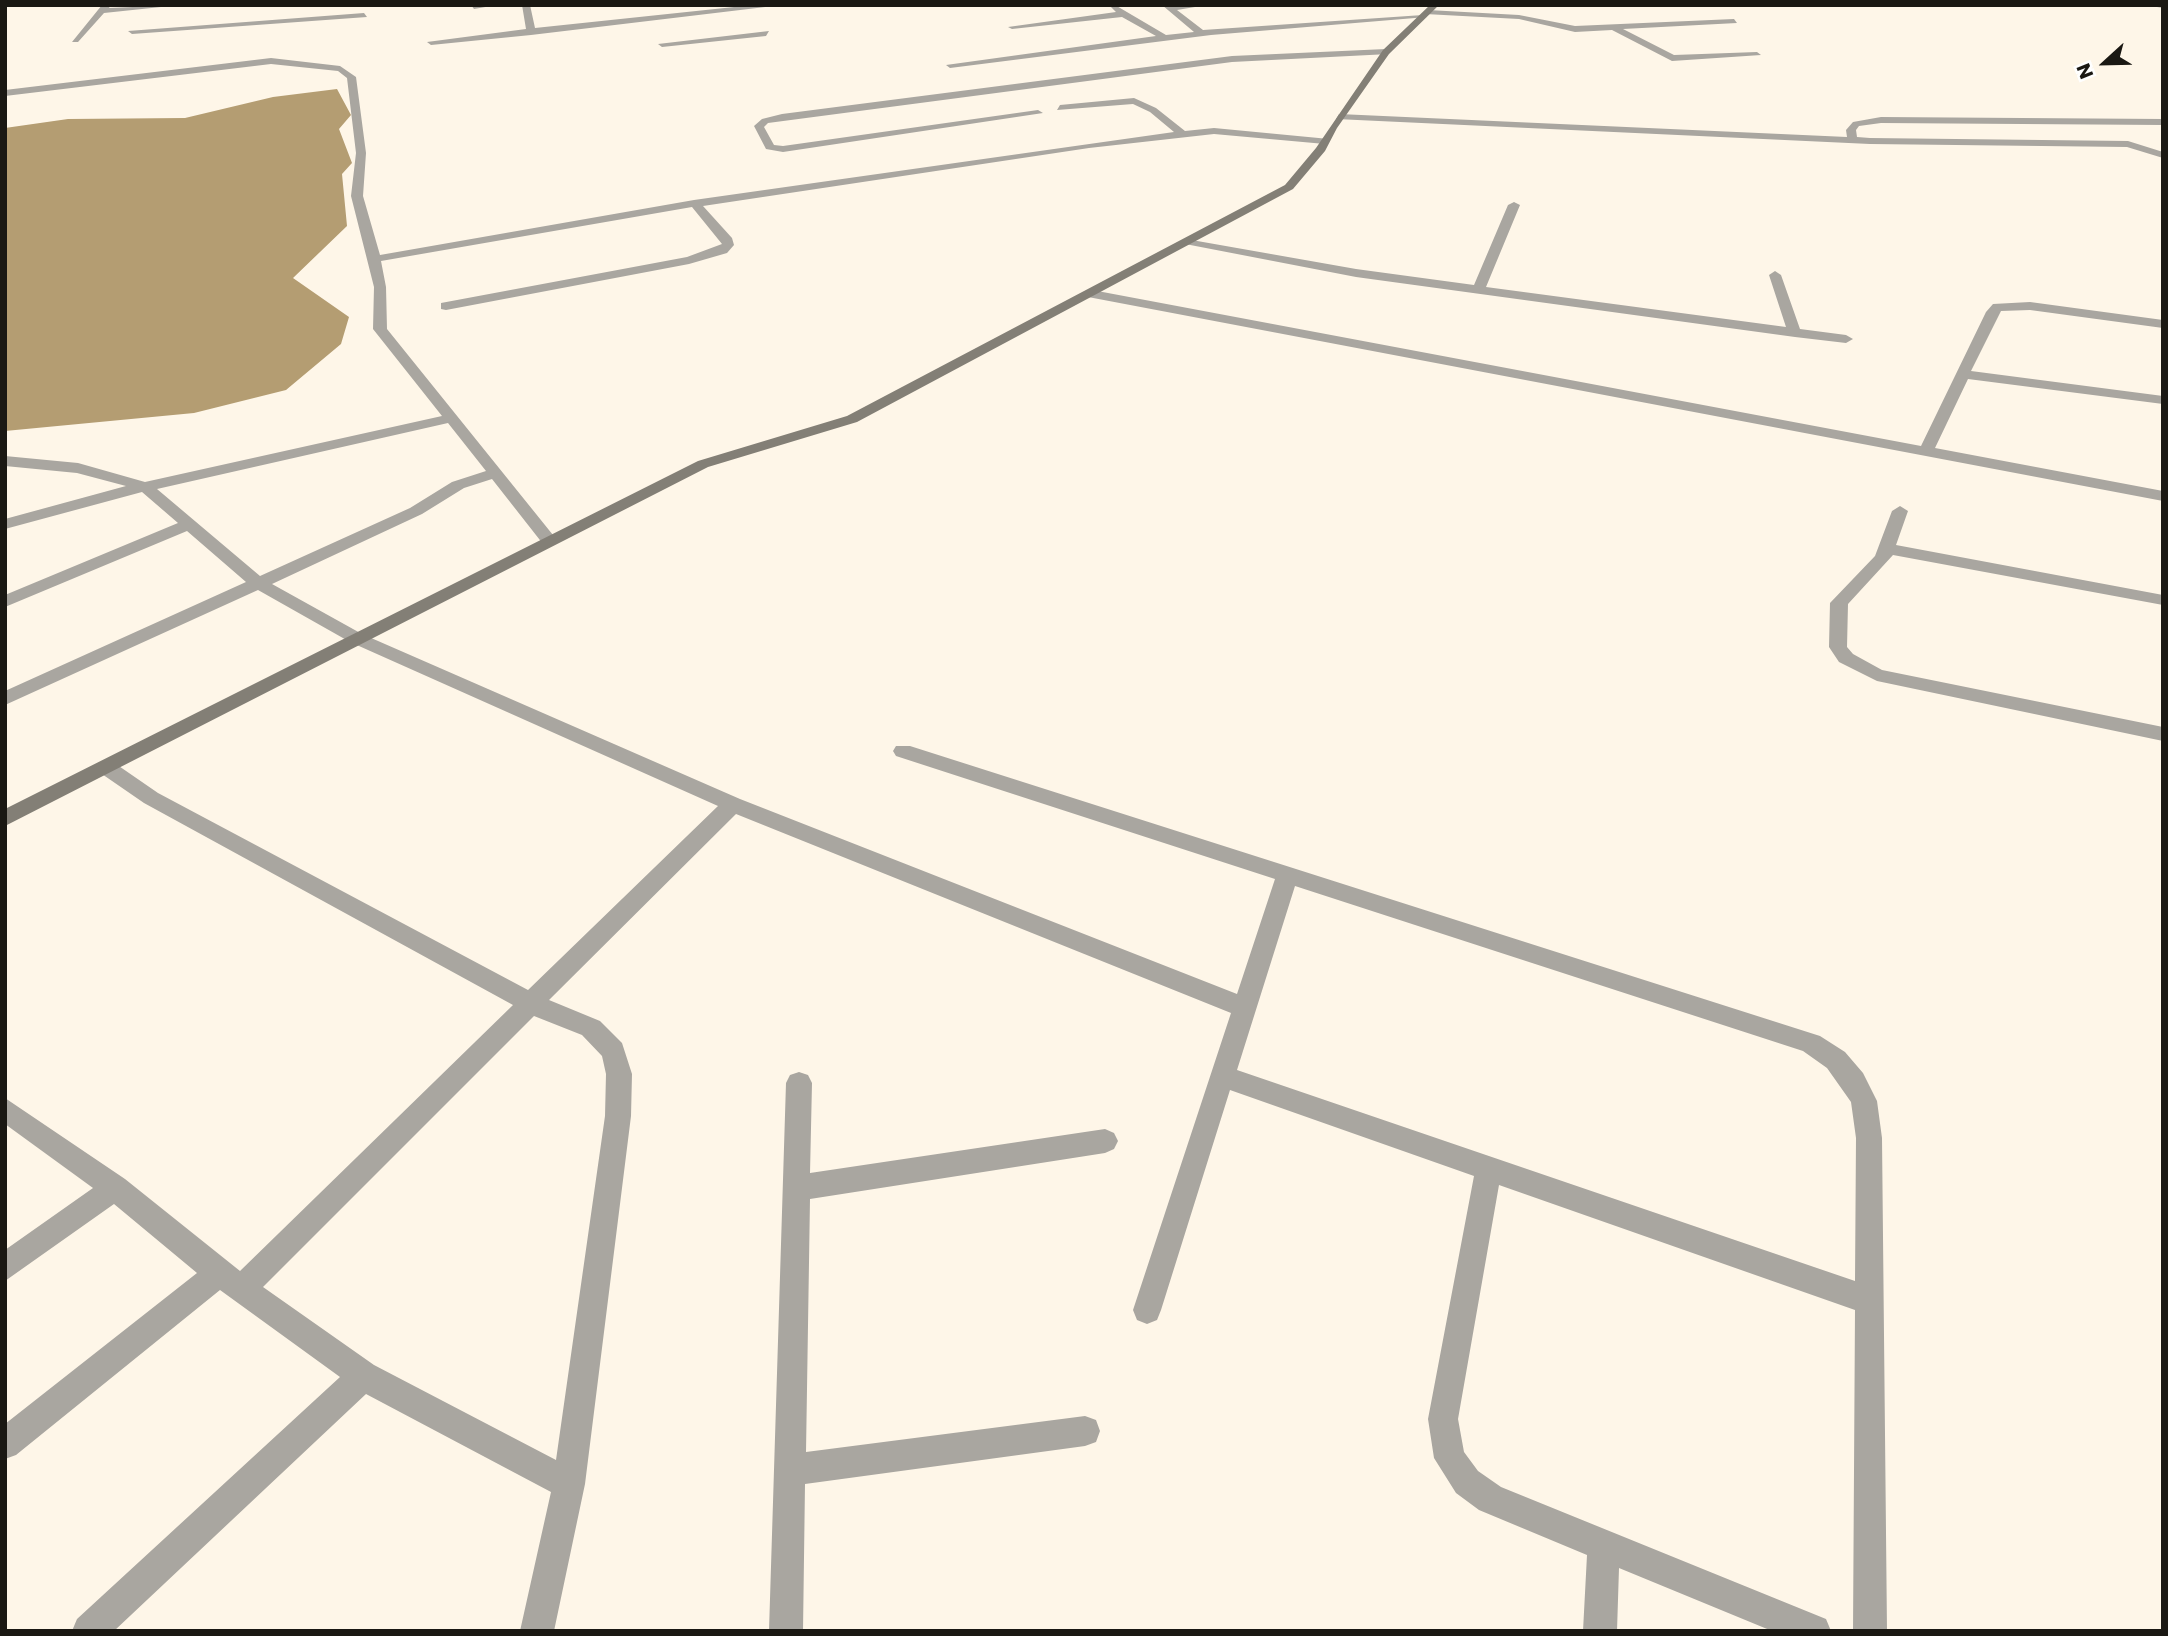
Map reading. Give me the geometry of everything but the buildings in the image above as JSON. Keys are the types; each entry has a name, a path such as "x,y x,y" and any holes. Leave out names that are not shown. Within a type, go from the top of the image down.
{"street":[{"path":"75,40 105,8 176,5"},
{"path":"474,7 493,5"},
{"path":"526,5 531,32"},
{"path":"431,42 778,5"},
{"path":"1109,5 1165,37"},
{"path":"1168,7 1203,5"},
{"path":"1168,7 1201,33"},
{"path":"264,22 274,10"},
{"path":"5,818 703,464 852,419 1092,294 1289,187 1325,141 1386,52 1429,11"},
{"path":"950,65 1165,37 1429,11 1520,17 1575,29 1734,21"},
{"path":"1012,27 1124,14"},
{"path":"132,31 363,15"},
{"path":"657,55 675,16"},
{"path":"1615,28 1672,58 1757,55"},
{"path":"666,35 766,33"},
{"path":"1038,113 783,149 771,146 759,126 765,121 782,117 1232,59 1386,52"},
{"path":"5,93 271,61 340,69 351,77 361,153 356,196 375,259 380,287 380,329 549,540"},
{"path":"1060,107 1134,101 1153,110 1183,135"},
{"path":"1339,117 1852,140 2135,144 2163,155"},
{"path":"1852,140 1851,130 1856,124 1881,120 2163,122"},
{"path":"2068,121 2099,143"},
{"path":"375,259 694,204 1089,145 1234,132 1325,141"},
{"path":"446,306 689,260 723,250 728,245 726,238 694,204"},
{"path":"1478,290 1514,205"},
{"path":"1186,243 1478,290 1846,339"},
{"path":"1775,275 1795,333"},
{"path":"1092,294 2163,496"},
{"path":"1927,450 1992,312 1998,307 2030,306 2163,324"},
{"path":"1964,373 2163,400"},
{"path":"5,524 146,487 451,418"},
{"path":"5,461 78,468 146,487 258,583 356,638 733,804 1243,1007"},
{"path":"5,699 416,511 458,485 495,473"},
{"path":"1900,511 1889,550 1839,603 1838,647 1857,667 1878,675 2163,734"},
{"path":"5,602 189,524"},
{"path":"1889,550 2163,600"},
{"path":"903,751 1811,1043 1836,1060 1854,1081 1864,1101 1869,1138 1870,1631"},
{"path":"106,767 150,798 532,1004 591,1028 613,1051 619,1074 618,1116 569,1484 537,1631"},
{"path":"5,1444 230,1280 532,1004 733,804"},
{"path":"1147,1310 1287,875"},
{"path":"1221,1076 1868,1300"},
{"path":"786,1631 799,1083"},
{"path":"6,1111 115,1188 230,1280 363,1376 569,1484"},
{"path":"797,1188 1105,1141"},
{"path":"1488,1170 1443,1419 1450,1458 1467,1482 1490,1499 1814,1631"},
{"path":"5,1267 115,1188"},
{"path":"89,1631 363,1376"},
{"path":"790,1470 1084,1431"},
{"path":"1600,1631 1604,1546"}],"shaded area":[{"path":"337,89 351,115 339,129 352,163 342,174 347,226 293,278 349,317 341,344 286,390 194,413 5,431 5,128 68,119 185,118 273,97"}]}
